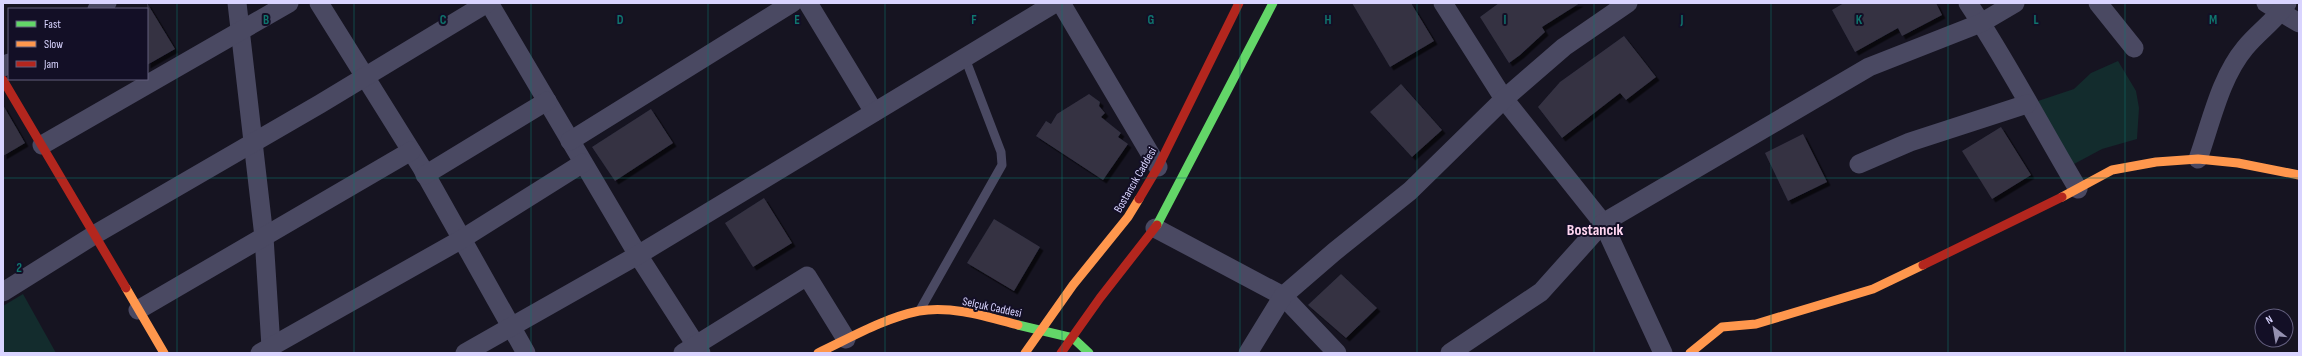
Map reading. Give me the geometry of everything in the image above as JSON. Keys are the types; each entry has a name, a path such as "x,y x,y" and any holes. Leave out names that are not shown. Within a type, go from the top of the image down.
{"street":[{"path":"237,3 264,237 266,350 462,239 583,163"},
{"path":"42,145 289,3"},
{"path":"319,3 411,151 513,327 526,353"},
{"path":"3,292 94,235 254,143 488,3 693,350 807,276 846,339"},
{"path":"570,140 792,3"},
{"path":"808,3 874,112"},
{"path":"465,353 638,255 1056,3"},
{"path":"1061,3 1158,167"},
{"name":"Bostancık Caddesi","path":"1025,353 1073,285 1128,217 1158,167 1239,3"},
{"path":"1061,353 1100,298 1155,228 1273,3"},
{"path":"1443,3 1504,99 1604,223 1663,353"},
{"path":"1248,353 1283,296 1334,252 1410,191 1504,99 1564,47 1628,3"},
{"path":"1968,3 2078,189"},
{"path":"1450,353 1542,292 1604,223 1869,67 1981,23 2015,3"},
{"path":"2098,3 2134,48"},
{"path":"2198,159 2225,83 2244,49 2278,6 2299,23"},
{"path":"3,80 164,353"},
{"path":"425,175 547,101"},
{"path":"1859,164 1910,142 2027,104"},
{"path":"138,310 411,151"},
{"path":"1690,353 1722,327 1756,324 1873,289 2078,189 2112,170 2156,162 2198,159 2238,164 2299,175"},
{"path":"1155,228 1283,296 1337,353"},
{"name":"Selçuk Caddesi","path":"818,353 884,323 920,311 961,311 1073,338"},
{"path":"1073,338 1089,353"}],"lane":[{"path":"920,311 1002,165 1001,152 965,58"}],"green space":[{"path":"2118,61 2136,91 2139,108 2137,139 2102,149 2074,164 2055,137 2038,101 2074,89 2091,73"},
{"path":"23,294 56,353 3,353 3,306"}],"building":[{"path":"147,3 175,49 148,64 148,8"},
{"path":"1352,3 1411,3 1434,41 1390,67"},
{"path":"1499,3 1580,3 1542,27 1545,32 1509,63 1480,17"},
{"path":"1844,3 1936,3 1942,15 1902,36 1898,28 1855,52 1832,10"},
{"path":"1624,36 1656,77 1626,100 1620,93 1562,138 1538,107 1560,82"},
{"path":"1401,84 1442,130 1412,157 1370,112"},
{"path":"1089,94 1100,102 1099,106 1105,113 1101,117 1121,133 1118,137 1128,144 1103,180 1036,136 1046,121 1051,124 1057,114"},
{"path":"3,105 25,143 3,156"},
{"path":"651,109 673,143 615,181 592,147"},
{"path":"2001,127 2031,175 1992,199 1962,151"},
{"path":"1803,134 1827,182 1788,201 1765,153"},
{"path":"764,198 792,243 753,267 725,223"},
{"path":"994,219 1040,247 1014,291 967,263"},
{"path":"1341,274 1377,308 1346,338 1308,305"}],"traffic: fast":[{"path":"1157,225 1273,3"},
{"path":"1018,325 1073,338 1089,353"}],"traffic: slow":[{"path":"2062,197 2112,170 2156,162 2198,159 2238,163 2299,175"},
{"path":"1025,353 1073,285 1128,217 1139,199"},
{"path":"1690,353 1722,327 1756,324 1873,289 1923,265"},
{"path":"126,288 164,353"},
{"path":"818,353 880,323 919,311 956,311 982,315 1018,325"}],"traffic: jam":[{"path":"1139,199 1158,167 1239,3"},
{"path":"3,80 126,288"},
{"path":"1923,265 2062,197"},
{"path":"1061,353 1100,298 1157,225"}],"district":[{"name":"Bostancık","path":"1595,229"}]}
